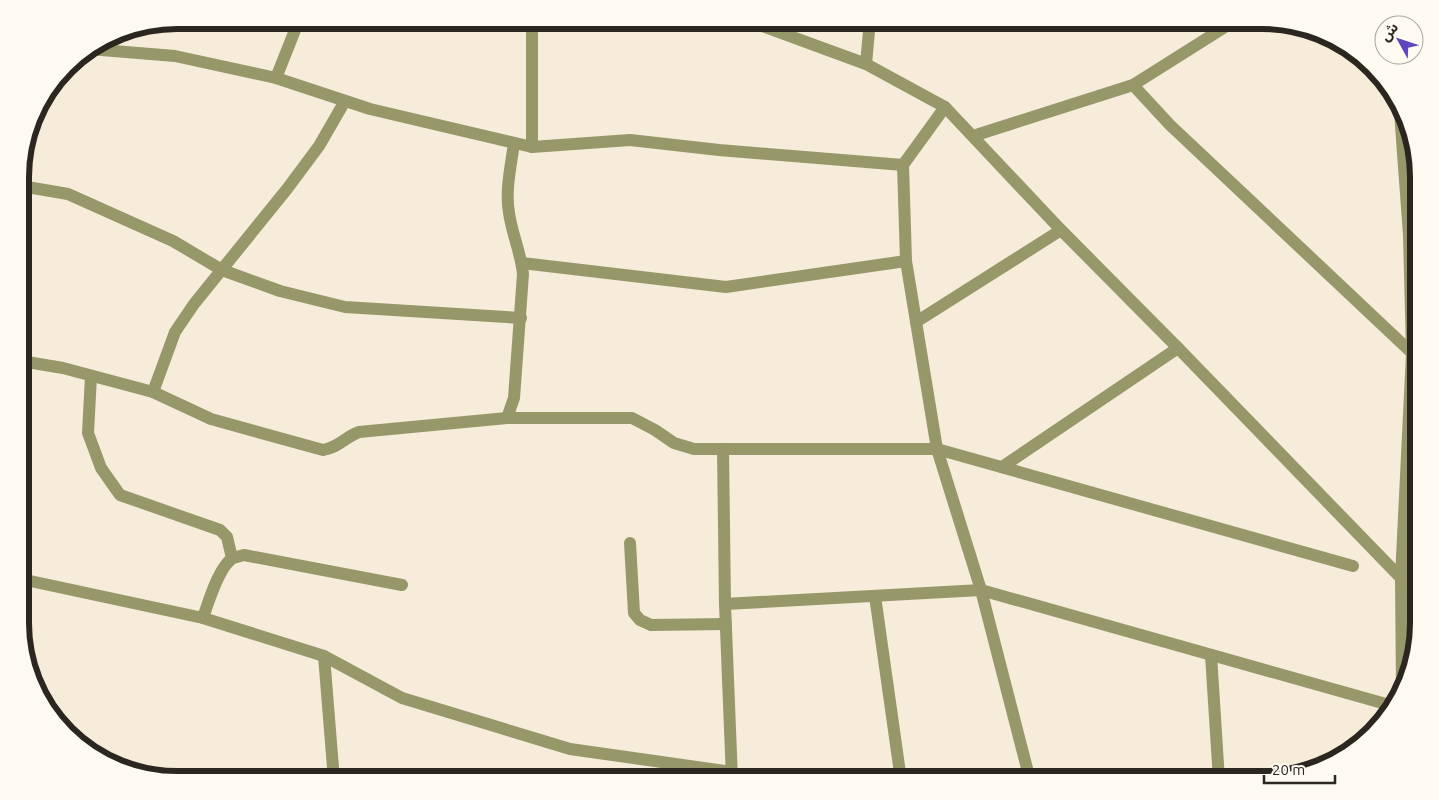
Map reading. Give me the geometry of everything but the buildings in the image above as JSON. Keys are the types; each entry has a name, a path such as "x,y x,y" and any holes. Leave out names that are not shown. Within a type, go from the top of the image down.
{"street":[{"path":"276,78 295,29"},
{"path":"532,29 532,147"},
{"path":"771,29 866,64 945,107 1061,230 1401,578"},
{"path":"866,64 869,29"},
{"path":"973,136 1133,85 1222,29"},
{"path":"101,50 175,56 276,78 370,109 532,147 630,140 719,150 903,165"},
{"path":"1133,85 1170,125 1410,346"},
{"path":"153,392 175,332 194,304 319,146 345,101"},
{"path":"945,107 903,165 906,260 937,449 981,590 1028,771"},
{"path":"1400,125 1410,252"},
{"path":"507,418 514,398 523,274 522,263 512,232 508,211 508,186 514,143"},
{"path":"29,187 68,194 173,241 222,270 280,291 345,307 521,318"},
{"path":"916,322 1061,230"},
{"path":"522,263 726,287 906,260"},
{"path":"1002,467 1178,348"},
{"path":"29,362 63,368 153,392 211,418 324,450 333,448 351,435 359,432 507,418 632,418 674,443 694,449 937,449 1354,566"},
{"path":"90,376 88,433 101,468 120,495 220,530 227,537 232,558"},
{"path":"1402,670 1401,578 1410,442"},
{"path":"722,449 725,604 732,771"},
{"path":"630,543 634,613 640,620 651,625 726,624"},
{"path":"203,618 222,570 232,558 244,555 402,585"},
{"path":"29,580 203,618 324,656 402,698 570,749 702,771"},
{"path":"725,604 981,590 1386,704"},
{"path":"875,596 900,771"},
{"path":"1402,599 1410,598"},
{"path":"1211,655 1218,771"},
{"path":"324,656 333,771"}]}
